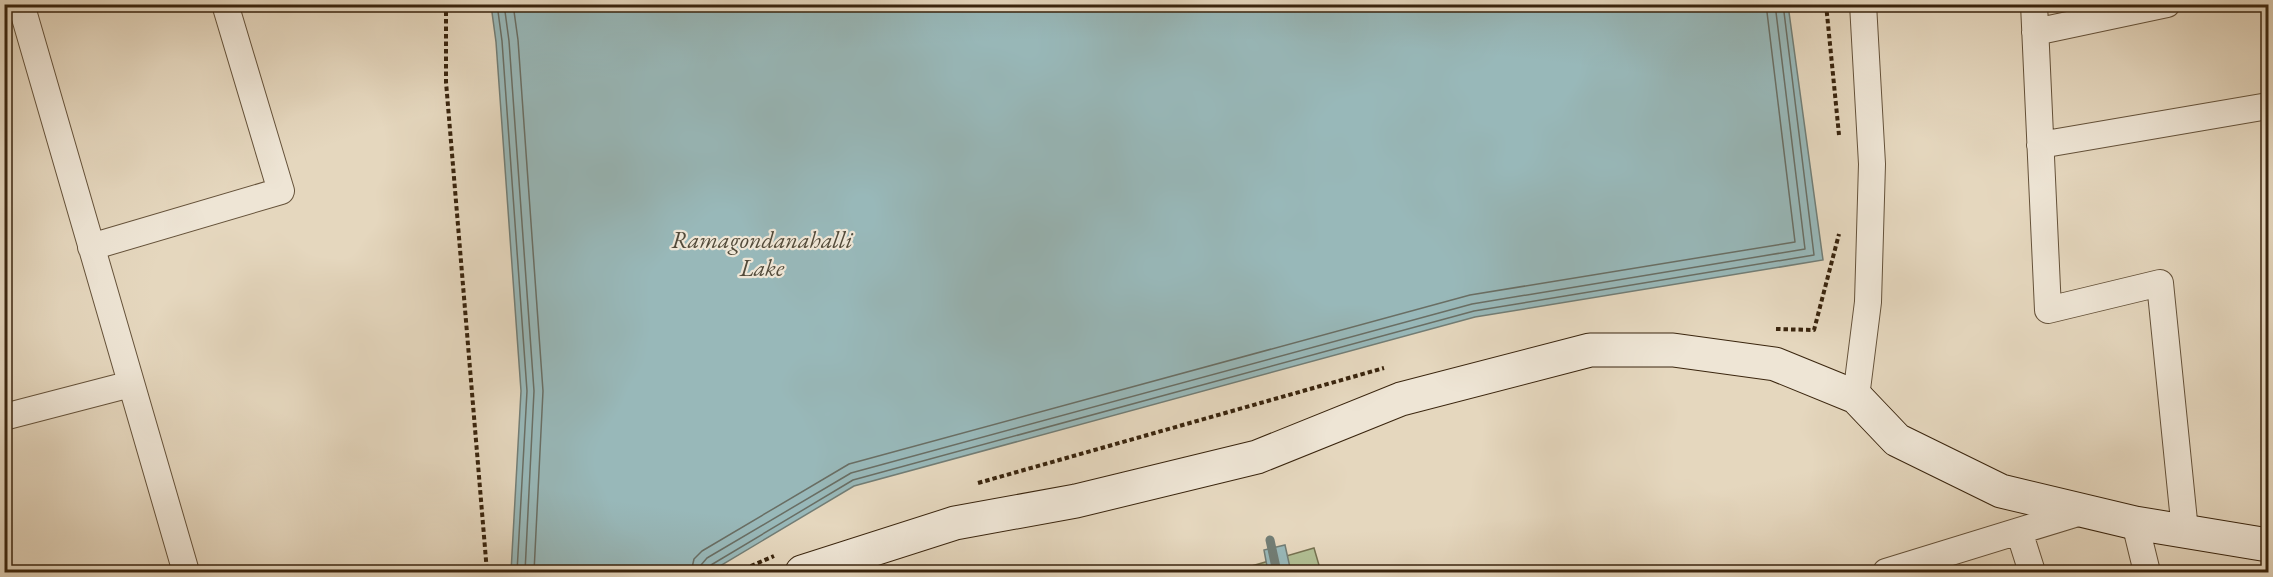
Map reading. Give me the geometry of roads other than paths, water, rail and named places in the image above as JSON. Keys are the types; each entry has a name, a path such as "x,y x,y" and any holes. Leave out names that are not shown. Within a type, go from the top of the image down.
{"street":[{"path":"21,4 186,573"},
{"path":"90,247 281,191 225,4"},
{"path":"1856,397 1868,302 1872,164 1863,4"},
{"path":"2034,4 2048,310 2160,283 2185,531"},
{"path":"2035,32 2167,4"},
{"path":"2040,145 2268,106"},
{"path":"790,563 955,523 1076,501 1257,457 1401,399 1590,350 1674,350 1775,364 1856,397 1898,440 2001,491 2135,523 2268,545"},
{"path":"4,417 131,384"},
{"path":"1886,573 2084,510"},
{"path":"2135,523 2146,573"},
{"path":"2019,531 2032,573"}],"water":[{"name":"Ramagondanahalli Lake","path":"491,5 1788,5 1823,260 1475,317 854,486 710,572 511,572 521,391 496,42"},
{"path":"1285,545 1291,572 1268,572 1264,550"}],"waterway":[{"path":"1270,540 1277,572"}]}
